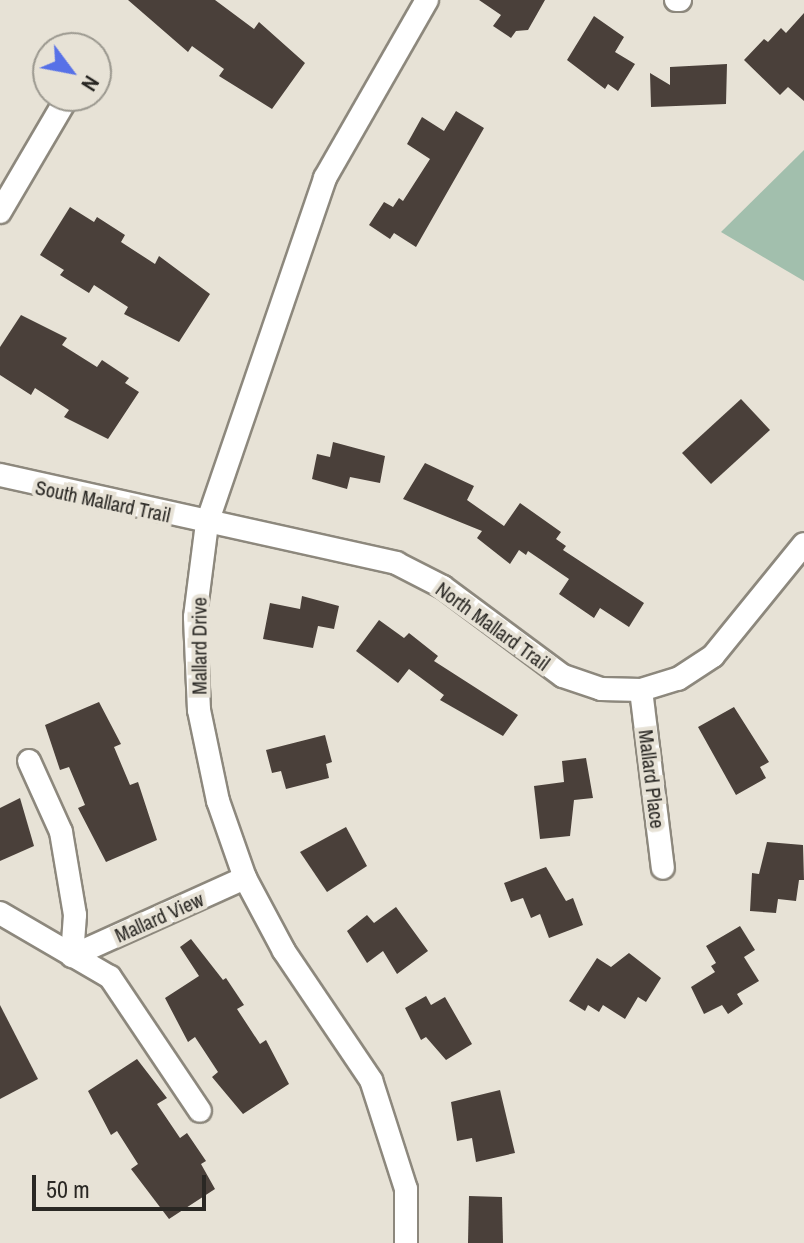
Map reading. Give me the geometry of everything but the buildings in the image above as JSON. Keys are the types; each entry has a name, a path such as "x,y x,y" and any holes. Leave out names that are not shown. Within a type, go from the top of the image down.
{"street":[{"name":"Mallard Drive","path":"406,1243 406,1189 371,1080 284,951 245,878 218,801 199,710 195,617 207,523 325,178 427,0"},
{"path":"0,212 59,112"},
{"name":"South Mallard Trail","path":"0,475 207,523"},
{"name":"North Mallard Trail","path":"207,523 396,563 443,587 563,676 601,689 641,690 678,679 713,656 804,544"},
{"name":"Mallard Place","path":"641,690 663,868"},
{"path":"29,761 61,832 75,915 72,956"},
{"name":"Mallard View","path":"72,956 245,878"},
{"path":"0,913 110,977 128,998 200,1111"}],"green space":[{"path":"804,150 804,281 721,232"}]}
